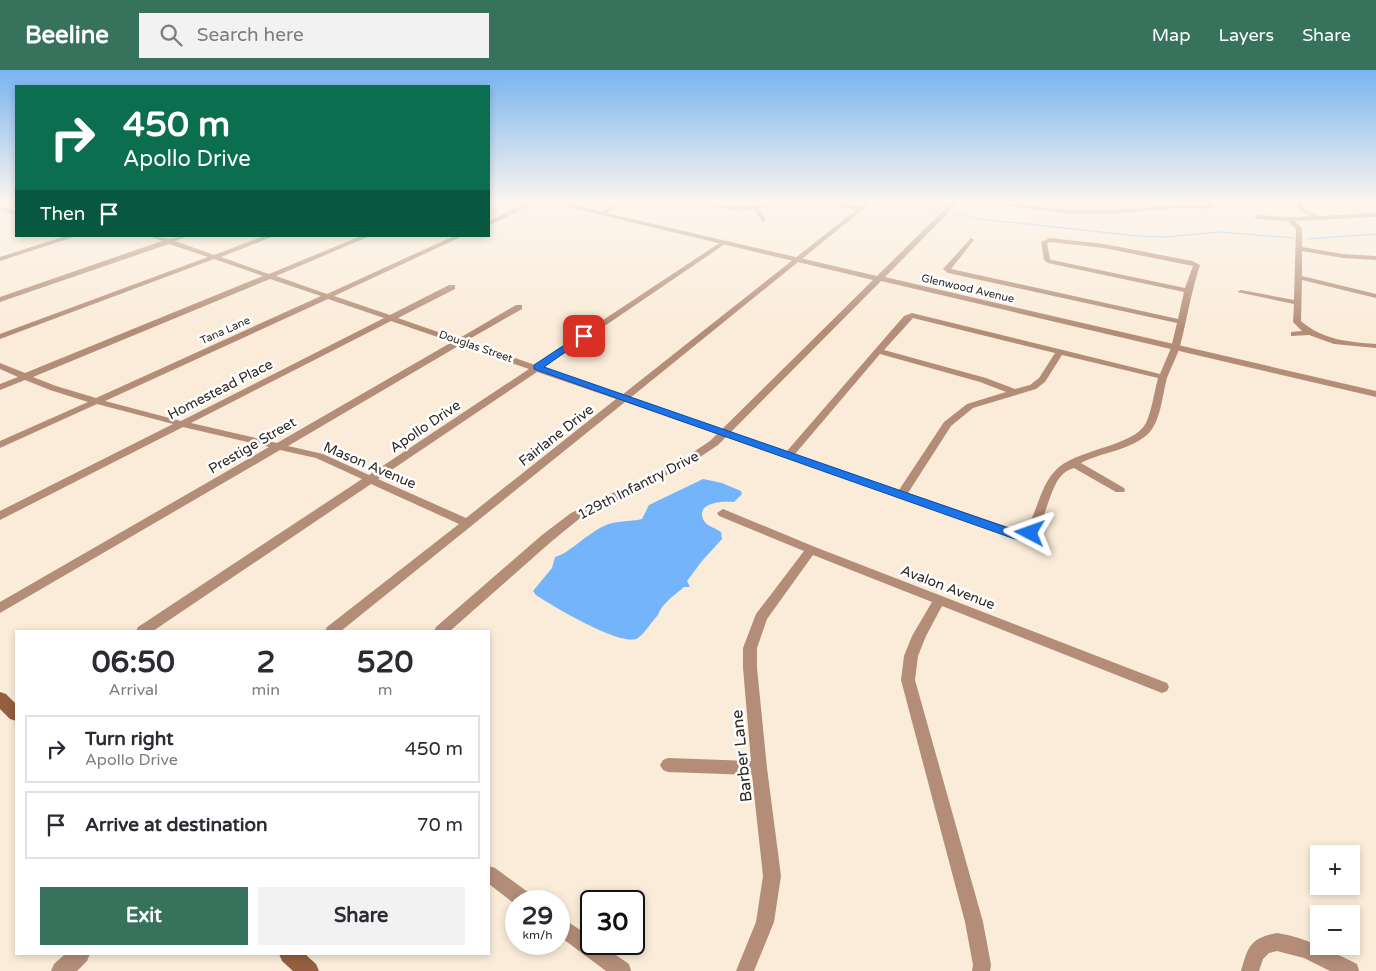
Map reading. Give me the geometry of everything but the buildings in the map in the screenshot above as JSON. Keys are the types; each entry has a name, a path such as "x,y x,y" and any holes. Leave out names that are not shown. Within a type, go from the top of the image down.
{"main road":[{"path":"0,699 15,713"},
{"path":"291,955 309,971"}],"street":[{"path":"0,259 45,245"},
{"path":"0,300 159,245"},
{"name":"Douglas Street","path":"178,245 538,367 624,399 1025,537 1030,533 1050,484 1060,471 1073,463"},
{"path":"0,337 247,245"},
{"path":"0,387 345,245"},
{"name":"Tana Lane","path":"0,445 440,245"},
{"name":"Apollo Drive","path":"144,630 721,245"},
{"name":"Glenwood Avenue","path":"733,245 1376,394"},
{"name":"Fairlane Drive","path":"333,630 816,245"},
{"name":"129th Infantry Drive","path":"442,630 546,538 576,516 687,462 703,451 912,245"},
{"path":"967,245 947,269 948,271 1181,322"},
{"path":"1046,245 1047,260 1050,262 1188,291"},
{"path":"1073,463 1089,454 1119,447 1143,433 1150,425 1163,377 1175,348 1188,291 1197,266 1194,263 1093,245"},
{"path":"1300,245 1297,322 1310,332 1337,341 1376,346"},
{"path":"1300,249 1343,256 1376,258"},
{"path":"1298,277 1376,296"},
{"name":"Homestead Place","path":"0,516 452,286"},
{"path":"1241,292 1298,303"},
{"name":"Prestige Street","path":"0,608 519,307"},
{"path":"788,456 907,318 912,316 1163,377"},
{"path":"1294,334 1310,332"},
{"path":"879,351 982,380 1016,393"},
{"path":"902,495 947,424 970,406 1033,387 1042,380 1060,351"},
{"name":"Mason Avenue","path":"0,366 53,388 180,425 319,456 467,523"},
{"path":"1073,463 1120,490"},
{"name":"Avalon Avenue","path":"724,513 811,550 1162,687"},
{"name":"Barber Lane","path":"745,971 765,922 772,876 759,768 750,648 761,617 811,550"},
{"path":"939,600 919,636 911,656 908,680 974,922 982,965 981,971"},
{"path":"668,764 759,768"},
{"path":"490,875 511,890"},
{"path":"570,933 622,971"},
{"path":"1250,971 1261,946 1277,940 1302,948 1350,971"},
{"path":"62,971 79,955"}],"water":[{"path":"703,479 722,483 741,491 742,494 734,502 711,504 703,510 704,521 721,532 722,539 687,581 690,587 684,587 669,600 638,638 617,637 587,624 536,595 533,591 552,568 555,557 566,552 591,533 613,523 642,519 649,505"}],"route":[{"path":"584,336 538,367 624,399 724,432 1016,535 1025,537 1030,533"}]}
